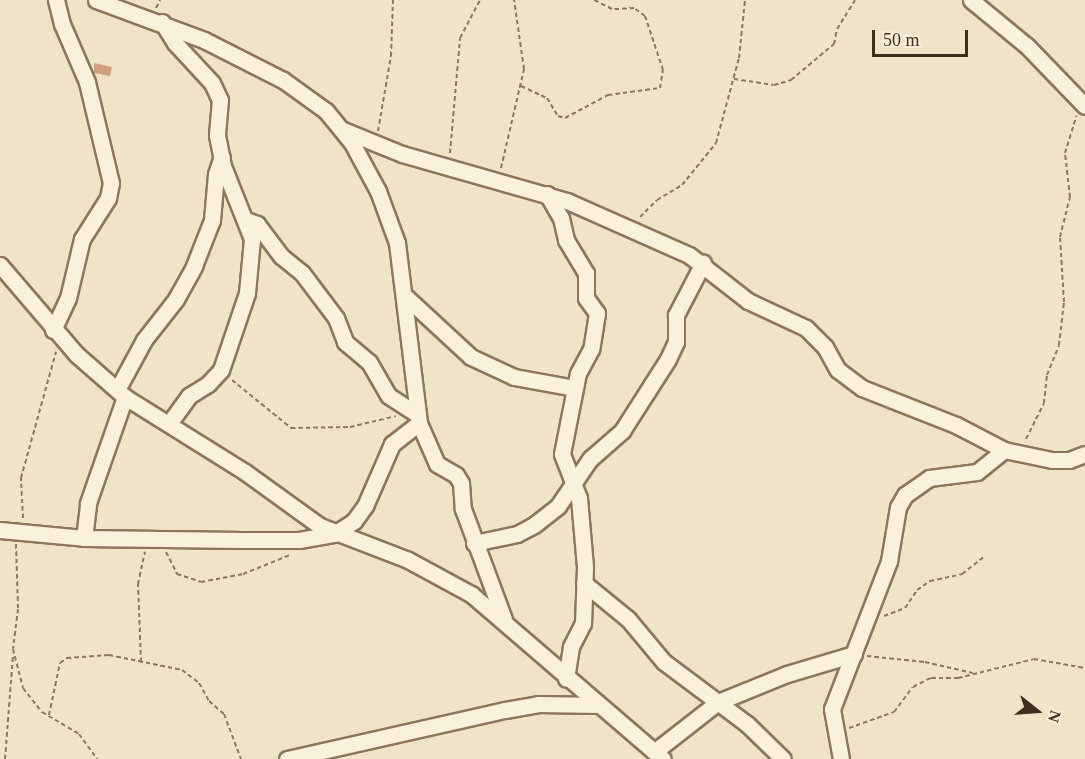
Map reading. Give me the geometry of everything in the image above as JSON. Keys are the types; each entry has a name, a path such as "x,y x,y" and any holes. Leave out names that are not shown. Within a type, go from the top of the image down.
{"street":[{"path":"56,0 62,24 87,82 111,183 108,198 82,239 57,334"},
{"path":"96,0 162,22 283,80 320,106 343,129 390,218 406,297 416,416 437,464 456,475 461,483 463,509 504,619"},
{"path":"971,0 1026,46 1082,103"},
{"path":"162,22 175,43 212,83 220,100 217,135 222,157 232,191 252,239 252,262 240,320 221,370 208,384 189,396 169,424"},
{"path":"343,129 377,145 547,194 630,227 703,263 748,301 806,328 825,347 838,370 862,388 956,425 1020,456 1069,460 1085,454"},
{"path":"84,538 88,503 121,393 144,340 176,299 194,267 212,220 216,174 222,157"},
{"path":"547,194 561,218 566,240 586,273 586,298 597,313 591,349 581,366 575,388 562,454 574,482 582,528 584,583 583,623 571,647 566,679"},
{"path":"246,220 257,224 281,256 302,273 336,318 345,342 369,362 389,396 416,416"},
{"path":"474,543 517,534 534,525 558,506 590,459 622,431 668,359 677,334 676,315 703,263"},
{"path":"0,265 57,334 121,393 334,534 408,560 471,594 504,619 566,679 659,756 718,702 787,674 854,654"},
{"path":"406,297 471,357 514,377 575,388"},
{"path":"0,530 84,538 299,540 334,534 354,521 365,506 392,444 416,416"},
{"path":"841,759 832,709 889,561 898,507 905,495 928,478 977,472 1004,450"},
{"path":"584,583 628,619 657,656 718,702 783,759"},
{"path":"287,759 538,704 598,705"}],"path":[{"path":"377,145 391,56 393,0"},
{"path":"450,166 460,38 480,0"},
{"path":"498,179 521,86 525,58 514,0"},
{"path":"521,86 547,98 558,116 566,118 608,95 660,88 663,70 645,16 634,8 612,9 594,0"},
{"path":"630,227 649,206 682,185 711,153 734,79 745,0"},
{"path":"734,79 774,85 791,80 834,44 837,29 855,0"},
{"path":"1020,456 1044,403 1047,375 1059,345 1064,302 1060,237 1070,197 1065,153 1082,103"},
{"path":"5,759 18,609 21,478 57,334"},
{"path":"221,370 269,414 291,428 350,427 416,416"},
{"path":"156,538 171,567 189,580 220,579 296,554"},
{"path":"141,663 138,584 156,538"},
{"path":"864,629 905,608 917,590 930,581 962,574 984,557"},
{"path":"13,649 23,688 30,700 79,734 97,759"},
{"path":"49,715 60,663 67,658 90,654 182,670 193,677 224,714 241,759"},
{"path":"854,654 925,662 973,673"},
{"path":"839,739 854,724 894,712 922,681 973,673 1034,659 1085,668"},
{"path":"0,745 6,745"}],"building":[{"path":"94,63 112,67 110,76 94,73"}]}
